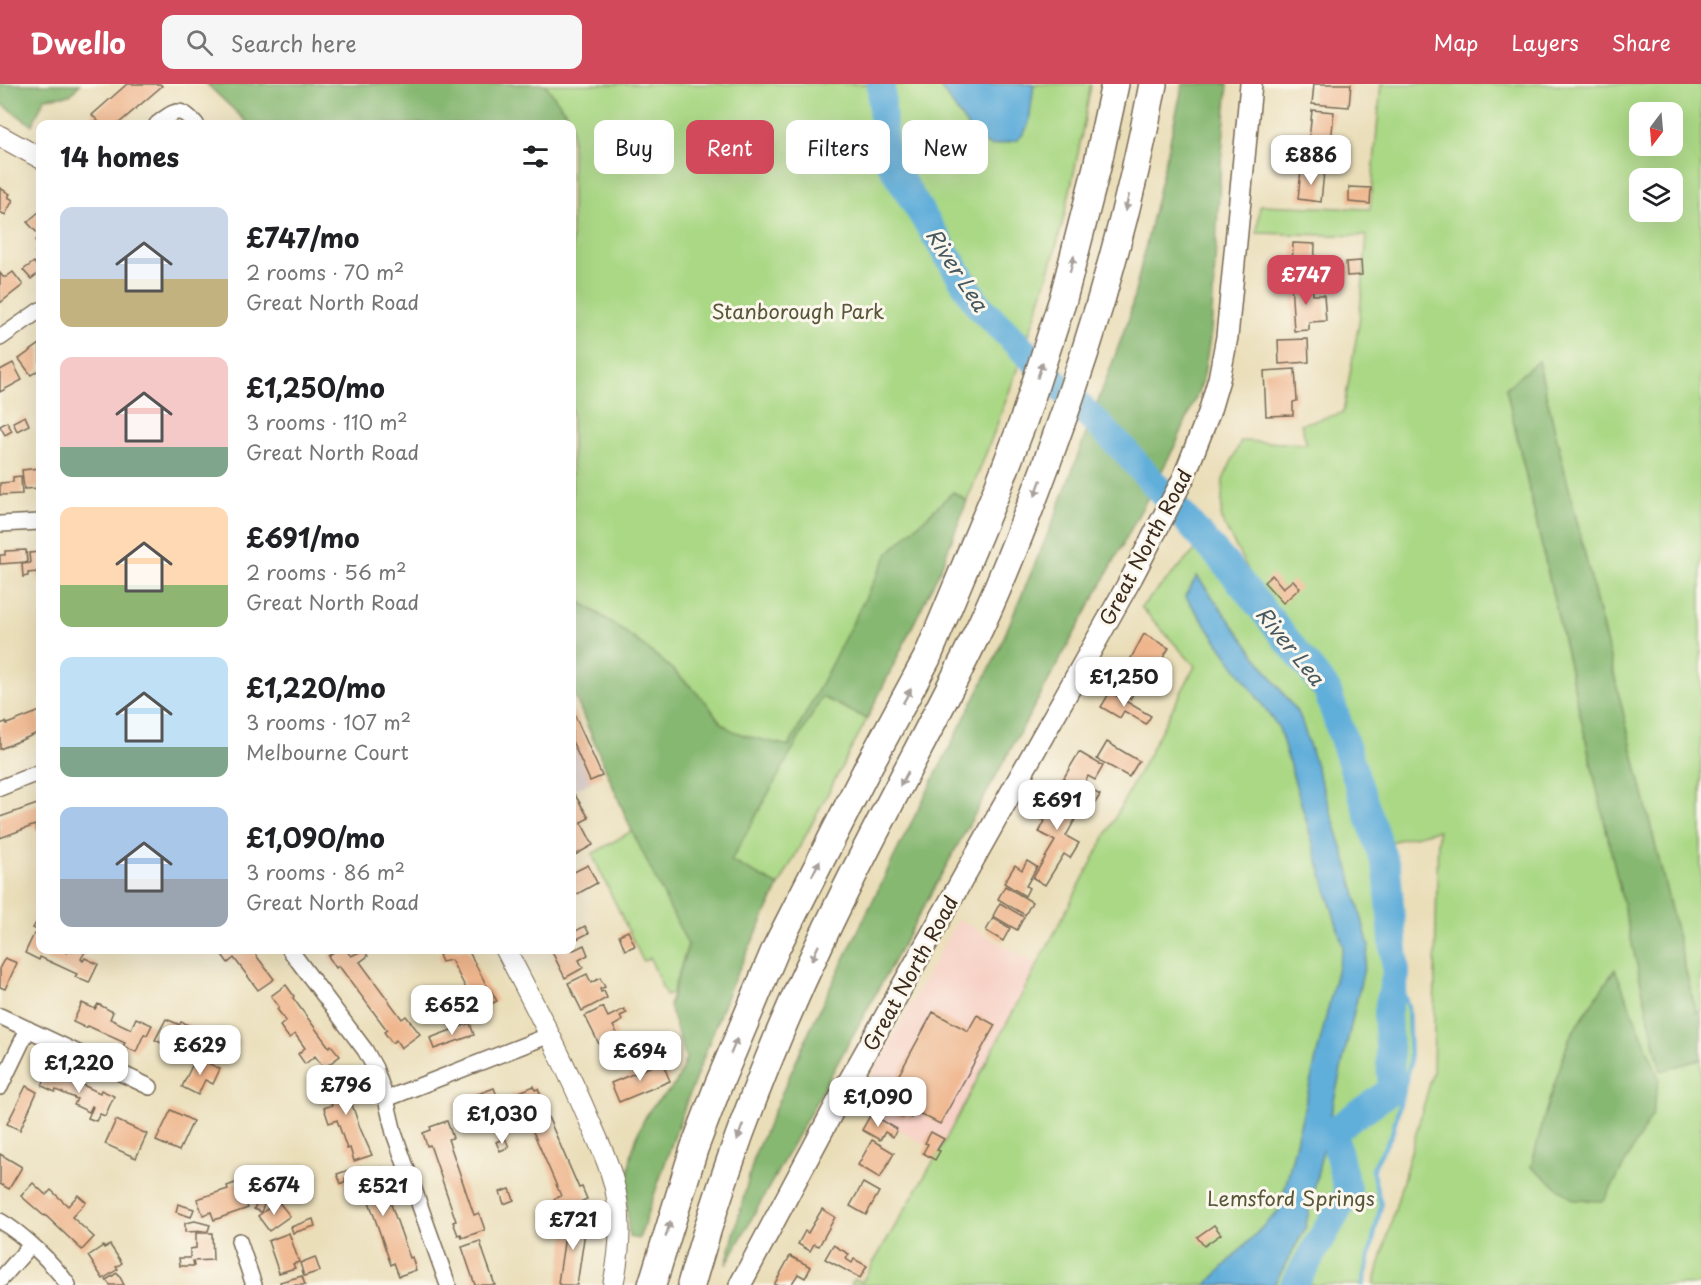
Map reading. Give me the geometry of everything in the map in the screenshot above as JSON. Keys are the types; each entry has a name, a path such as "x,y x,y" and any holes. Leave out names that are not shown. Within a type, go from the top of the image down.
{"highway":[{"path":"652,1285 694,1149 776,948 927,658 995,495 1024,419 1056,320 1097,166 1115,84"},
{"path":"691,1285 730,1158 787,1015 830,922 982,624 1025,522 1091,337 1114,257 1153,84"}],"main road":[{"name":"Great North Road","path":"740,1285 843,1092 1132,577 1183,479 1209,413 1219,379 1227,337 1234,283 1251,84"}],"street":[{"path":"162,120 178,111 186,113 192,120"},
{"path":"0,136 36,156"},
{"path":"0,338 36,313"},
{"path":"0,524 36,522"},
{"path":"0,788 36,774"},
{"path":"293,954 366,1050 375,1068 386,1099 394,1133 448,1285"},
{"path":"508,954 550,1035 609,1167 617,1199 619,1230 617,1265 613,1285"},
{"path":"0,1016 150,1087"},
{"path":"0,1087 28,1029"},
{"path":"386,1099 550,1035"},
{"path":"0,1221 31,1245 62,1275 68,1285"},
{"path":"239,1241 254,1285"},
{"path":"0,1280 31,1245"}],"shaded area":[{"path":"576,718 602,776 576,789"},
{"path":"958,919 1039,966 939,1152 855,1105"}],"green space":[{"path":"0,84 80,84 70,95 45,98 32,125 0,103"},
{"name":"Stanborough Park","path":"207,84 1091,84 1070,191 1045,285 1014,379 967,501 953,492 789,746 717,873 688,945 672,993 666,996 650,958 643,961 592,854 632,831 576,698 576,120 245,120"},
{"path":"207,84 545,84 571,119 571,120 245,120"},
{"path":"1183,84 1228,84 1211,331 1203,380 1177,442 1105,578 726,1265 755,1154 812,1025 994,660 1055,517 1129,318"},
{"path":"1381,84 1701,84 1701,1011 1696,1013 1538,361 1506,388 1661,1070 1701,1059 1701,1285 1374,1285 1433,1072 1438,830 1390,842 1357,764 1342,701 1313,653 1254,581 1221,519 1223,480 1241,441 1307,444 1301,424 1343,413 1359,323 1367,236 1257,233 1260,205 1370,209"},
{"path":"1538,361 1696,1013 1701,1011 1701,1059 1661,1071 1506,388"},
{"path":"953,492 967,501 940,570 867,719 822,697 731,861 779,886 729,990 682,1114 639,1239 629,1237 628,1172 635,1141 649,1111 677,1081 686,1058 669,1006 688,945 632,831 576,698 576,600 657,656 706,702 720,721 729,728 745,735 789,746 889,552"},
{"name":"Lemsford Springs","path":"1204,541 1323,685 1387,870 1396,974 1408,1006 1410,1064 1392,1134 1372,1170 1381,1205 1363,1285 851,1285 854,1279 862,1282 939,1152 1195,666 1141,607"},
{"path":"822,696 867,719 779,886 730,861"},
{"path":"1615,969 1659,1078 1652,1115 1604,1201 1574,1200 1531,1167 1546,1110 1570,1036"}],"water":[{"path":"938,84 1034,84 1029,123 1017,140 991,146 988,145 988,120 963,120"},
{"path":"1197,576 1300,716 1348,866 1369,946 1305,1229 1274,1285 1206,1285 1280,1209 1343,946 1279,728 1185,596"}],"building":[{"path":"127,84 160,84 162,86 123,120 97,120 92,115"},
{"path":"1314,84 1351,84 1349,107 1312,104"},
{"path":"1312,110 1334,112 1329,163 1307,161"},
{"path":"1301,170 1324,172 1321,202 1298,199"},
{"path":"1349,187 1371,188 1370,204 1349,202"},
{"path":"0,188 10,194 8,197 13,200 5,215 0,212"},
{"path":"36,214 36,232 27,222"},
{"path":"1293,243 1315,244 1314,273 1292,273"},
{"path":"1361,261 1362,275 1347,276 1346,262"},
{"path":"34,262 36,275 31,279 23,270"},
{"path":"13,272 23,285 0,303 0,273 6,277"},
{"path":"1312,281 1313,295 1324,295 1326,321 1309,322 1309,330 1294,331 1291,282"},
{"path":"1308,339 1309,362 1279,364 1278,340"},
{"path":"36,347 36,372 31,375 19,359"},
{"path":"13,363 22,380 0,392 0,370"},
{"path":"1295,369 1297,401 1293,402 1293,415 1266,416 1264,371"},
{"path":"25,416 29,425 17,431 13,422"},
{"path":"7,422 12,431 5,435 0,426"},
{"path":"36,468 36,488 24,489 22,470"},
{"path":"21,476 22,494 0,495 0,483 13,482 13,477"},
{"path":"26,550 27,562 0,564 0,555 5,555 5,551"},
{"path":"36,552 36,572 28,573 28,576 23,577 22,564 30,563 29,553"},
{"path":"1272,575 1283,588 1293,580 1300,588 1283,603 1264,582"},
{"path":"1144,634 1169,648 1154,673 1130,660"},
{"path":"1125,669 1142,680 1130,699 1113,689"},
{"path":"1110,692 1151,716 1146,724 1124,711 1120,718 1101,707"},
{"path":"36,713 36,734 0,749 0,724 6,722 7,724"},
{"path":"576,718 602,776 590,781 576,750"},
{"path":"1107,742 1139,761 1129,777 1097,759"},
{"path":"1079,752 1103,766 1095,780 1088,776 1083,785 1100,795 1092,808 1059,786"},
{"path":"1053,788 1083,805 1066,836 1079,843 1070,858 1064,854 1045,885 1033,878 1055,841 1039,832 1045,821 1037,817"},
{"path":"576,797 589,818 581,822 593,845 576,854"},
{"path":"36,804 36,828 35,825 0,838 0,817"},
{"path":"1027,861 1037,867 1026,886 1029,888 1025,896 1004,883 1015,865 1022,870"},
{"path":"588,865 597,883 576,895 576,871"},
{"path":"1005,886 1032,902 1025,915 998,899"},
{"path":"1000,903 1024,917 1017,930 993,916"},
{"path":"993,918 1010,928 1003,941 986,931"},
{"path":"585,926 589,933 576,940 576,931"},
{"path":"628,931 635,946 625,950 619,935"},
{"path":"34,934 36,935 36,954 84,954 81,959 83,961 85,958 98,964 89,983 75,977 77,974 40,957 39,960 25,953"},
{"path":"584,945 588,955 579,960 583,968 565,978 553,954 576,954 576,949"},
{"path":"221,954 255,954 274,979 258,990 234,958 228,963"},
{"path":"331,954 349,954 351,956 367,954 368,956 360,962 402,1019 406,1016 420,1034 401,1048 396,1040 392,1043 384,1032 387,1030 339,966 336,968 328,956"},
{"path":"470,954 497,1001 472,1014 466,1002 471,998 451,960 442,962 439,955"},
{"path":"5,958 17,963 5,989 0,987 0,967"},
{"path":"587,974 591,983 600,978 605,987 600,989 601,992 604,991 607,998 582,1011 568,983"},
{"path":"286,985 329,1047 331,1045 340,1056 324,1068 315,1056 305,1064 298,1054 305,1048 295,1034 289,1038 280,1026 286,1021 271,996"},
{"path":"82,1003 95,1009 98,1004 113,1012 110,1019 131,1029 136,1018 152,1025 147,1035 144,1034 136,1052 123,1046 125,1043 88,1026 86,1028 73,1022"},
{"path":"603,1007 608,1017 624,1009 627,1013 620,1016 622,1021 613,1026 618,1035 599,1044 585,1016"},
{"path":"933,1012 968,1031 977,1015 995,1025 940,1124 915,1111 911,1118 905,1114 903,1118 882,1106"},
{"path":"166,1019 178,1024 177,1030 181,1022 198,1029 185,1054 155,1040"},
{"path":"470,1023 474,1035 434,1049 430,1038"},
{"path":"230,1036 239,1042 235,1048 226,1042"},
{"path":"196,1057 220,1069 213,1084 205,1080 198,1095 182,1087"},
{"path":"662,1062 670,1081 619,1102 611,1083"},
{"path":"51,1067 64,1073 63,1076 100,1093 101,1090 114,1096 105,1116 100,1114 96,1121 88,1118 92,1106 89,1112 74,1105 77,1099 42,1086"},
{"path":"343,1071 360,1128 372,1155 354,1161 350,1148 347,1149 337,1120 329,1123 324,1108 332,1105 327,1090 330,1089 325,1077"},
{"path":"26,1086 37,1092 20,1130 7,1124"},
{"path":"534,1086 535,1090 538,1089 544,1102 542,1103 579,1188 582,1187 587,1199 570,1207 568,1204 558,1208 554,1199 561,1196 555,1182 524,1111 518,1114 510,1096"},
{"path":"494,1088 499,1101 460,1116 454,1103"},
{"path":"171,1110 193,1121 179,1151 156,1141"},
{"path":"871,1114 897,1129 893,1137 885,1132 880,1140 862,1130"},
{"path":"116,1120 147,1134 136,1158 105,1144"},
{"path":"447,1121 453,1138 448,1139 474,1215 479,1213 485,1230 462,1238 461,1234 458,1235 453,1222 456,1221 430,1145 427,1146 423,1133 431,1130 430,1127"},
{"path":"931,1132 944,1139 937,1150 940,1151 935,1160 923,1153"},
{"path":"505,1138 509,1147 500,1151 496,1142"},
{"path":"872,1140 894,1153 880,1178 858,1165"},
{"path":"0,1154 22,1167 9,1189 0,1184"},
{"path":"361,1166 364,1174 381,1167 386,1180 383,1181 416,1270 399,1276 394,1263 391,1265 364,1187 361,1189 356,1176 341,1184 337,1174"},
{"path":"256,1177 264,1181 257,1195 249,1191"},
{"path":"238,1182 248,1208 214,1220 211,1212 203,1215 197,1199 228,1189 227,1186"},
{"path":"33,1183 46,1195 51,1190 68,1206 78,1195 86,1202 72,1217 94,1237 82,1250 21,1196"},
{"path":"863,1183 879,1192 866,1215 850,1206"},
{"path":"510,1189 514,1200 504,1204 500,1192"},
{"path":"259,1197 266,1200 261,1212 254,1209"},
{"path":"278,1201 290,1216 269,1231 258,1216"},
{"path":"178,1204 194,1209 191,1217 176,1212"},
{"path":"822,1209 835,1217 819,1246 814,1244 810,1251 798,1244 805,1231 808,1233"},
{"path":"571,1217 589,1219 588,1232 585,1232 577,1285 561,1285 558,1283 566,1229 569,1230"},
{"path":"313,1219 315,1226 293,1233 291,1227"},
{"path":"195,1221 210,1225 208,1231 185,1232 185,1223"},
{"path":"1214,1225 1221,1234 1204,1246 1197,1237"},
{"path":"196,1233 212,1233 213,1260 193,1261 194,1266 180,1266 179,1258 190,1258 190,1249 196,1248"},
{"path":"289,1233 299,1262 293,1264 295,1268 279,1273 268,1241"},
{"path":"480,1241 495,1285 475,1285 462,1247"},
{"path":"110,1245 122,1263 116,1267 118,1269 103,1279 88,1256 103,1246 104,1248"},
{"path":"833,1245 849,1254 846,1259 852,1263 854,1259 867,1266 860,1278 825,1259"},
{"path":"790,1256 811,1267 805,1278 798,1274 791,1285 774,1285"},
{"path":"315,1257 320,1271 304,1276 300,1263"},
{"path":"117,1273 124,1285 110,1285 106,1280"},
{"path":"302,1276 305,1285 281,1285 280,1282"}],"waterway":[{"name":"River Lea","path":"881,84 884,153 978,305 1125,451 1229,568 1327,690 1387,870 1396,974 1387,1013 1392,1090 1333,1131 1348,1193 1294,1285"},
{"path":"1363,1285 1381,1205 1372,1170 1392,1134 1410,1064 1408,1006 1396,974"}]}
